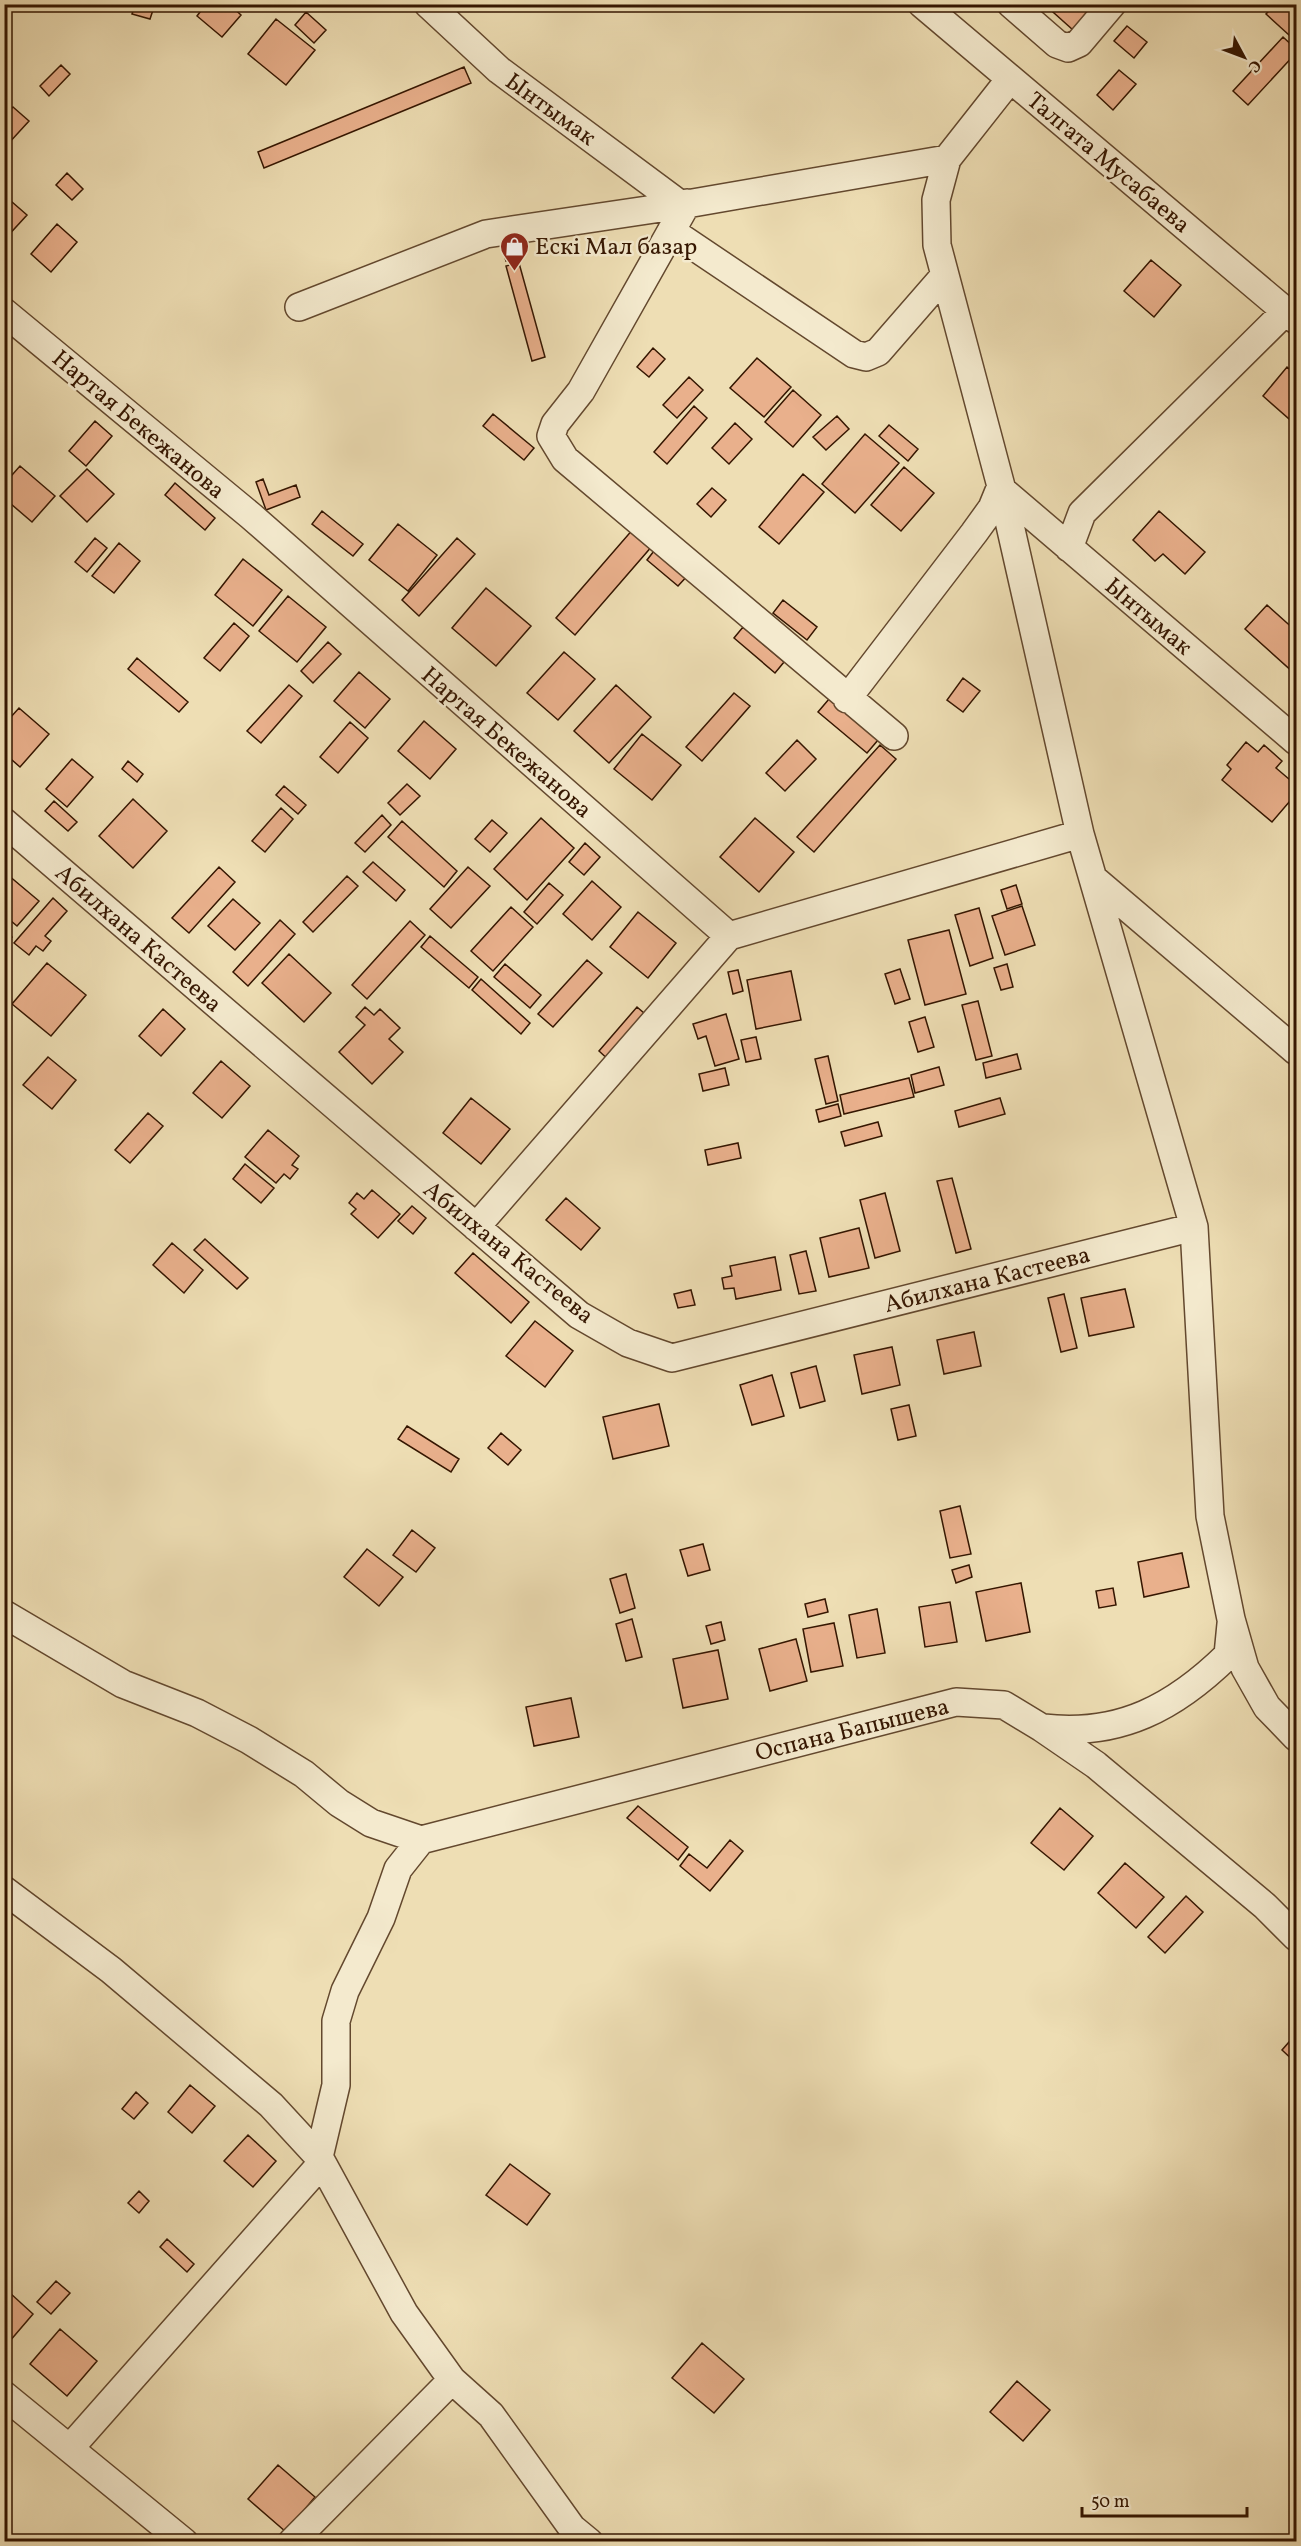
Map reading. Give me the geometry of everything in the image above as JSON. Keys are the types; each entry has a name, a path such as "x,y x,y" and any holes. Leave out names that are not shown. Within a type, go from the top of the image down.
{"street":[{"name":"Ынтымак","path":"428,4 499,70 684,204"},
{"name":"Талгата Мусабаева","path":"922,4 1291,316"},
{"path":"1011,4 1057,44 1068,48 1079,43 1112,4"},
{"path":"1010,80 947,159 936,200 937,245 1001,488 1080,834 1194,1227 1210,1516 1231,1619 1245,1668 1267,1707 1296,1737"},
{"path":"299,307 486,234 684,204 947,159"},
{"path":"684,204 581,392 555,424 551,436 564,459 847,699 894,736"},
{"path":"671,231 854,354 866,357 878,352 945,275"},
{"name":"Нартая Бекежанова","path":"4,312 251,516 729,936"},
{"path":"1069,548 1082,513 1291,316"},
{"name":"Ынтымак","path":"1001,488 1296,741"},
{"path":"847,699 980,525 992,508 1001,488"},
{"name":"Абилхана Кастеева","path":"4,822 579,1315 628,1343 672,1358 1194,1227"},
{"path":"476,1227 729,936 1080,834"},
{"path":"1095,880 1296,1051"},
{"path":"4,1614 123,1684 197,1713 249,1740 304,1774 339,1803 371,1822 421,1840 398,1869 381,1918 345,1991 336,2021 336,2085 320,2160 69,2448"},
{"name":"Оспана Бапышева","path":"421,1840 956,1702 1004,1705 1042,1728 1073,1731 1125,1722 1179,1696 1200,1682 1228,1655 1231,1619"},
{"path":"1042,1728 1096,1765 1265,1906 1296,1937"},
{"path":"4,1890 111,1970 271,2105 320,2160 404,2313 452,2380 491,2415 572,2528 589,2541"},
{"path":"292,2541 452,2380"},
{"path":"4,2395 184,2541"}],"building":[{"path":"135,4 155,4 150,19 132,14"},
{"path":"206,4 229,4 241,15 222,37 197,16"},
{"path":"1044,4 1096,4 1073,30"},
{"path":"1203,4 1216,4 1210,11"},
{"path":"1275,4 1296,4 1296,27 1289,35 1266,14"},
{"path":"306,12 326,30 314,43 295,25"},
{"path":"276,19 315,50 286,85 248,54"},
{"path":"1127,26 1147,42 1134,58 1114,41"},
{"path":"1283,37 1296,49 1296,53 1248,105 1233,91"},
{"path":"61,65 70,74 49,96 40,86"},
{"path":"464,67 471,83 264,168 258,152"},
{"path":"1119,70 1136,84 1113,110 1097,95"},
{"path":"13,107 29,121 8,144 4,140 4,115"},
{"path":"67,173 83,189 72,200 56,185"},
{"path":"4,195 27,215 4,240"},
{"path":"57,224 77,242 51,272 31,254"},
{"path":"511,241 516,258 506,261 501,244"},
{"path":"1151,260 1181,285 1154,317 1124,291"},
{"path":"519,263 545,357 532,361 506,266"},
{"path":"653,348 665,359 649,377 637,367"},
{"path":"757,358 791,387 764,417 730,388"},
{"path":"1287,367 1296,375 1296,425 1263,396"},
{"path":"689,377 703,390 677,418 663,405"},
{"path":"793,390 821,415 793,447 765,422"},
{"path":"694,406 707,418 667,464 654,452"},
{"path":"493,414 534,448 524,460 483,426"},
{"path":"837,416 849,429 826,450 813,437"},
{"path":"95,421 112,436 86,466 69,451"},
{"path":"735,423 752,439 729,464 712,448"},
{"path":"889,425 918,449 908,461 879,436"},
{"path":"865,434 899,463 855,513 822,484"},
{"path":"20,466 55,496 32,522 4,498 4,484"},
{"path":"904,467 934,493 901,531 871,505"},
{"path":"87,469 114,494 87,522 60,496"},
{"path":"803,474 824,492 779,544 759,527"},
{"path":"263,479 269,495 296,485 300,497 266,510 256,482"},
{"path":"175,483 215,518 205,530 165,495"},
{"path":"712,488 726,500 711,517 697,504"},
{"path":"322,511 363,544 353,556 312,524"},
{"path":"1159,511 1205,552 1185,574 1163,554 1155,561 1133,540"},
{"path":"398,524 437,555 408,591 369,560"},
{"path":"634,528 653,545 575,635 556,618"},
{"path":"95,538 107,548 87,572 75,562"},
{"path":"457,538 475,554 419,616 402,600"},
{"path":"119,543 140,561 114,593 92,576"},
{"path":"657,547 689,574 678,586 647,560"},
{"path":"243,559 282,590 253,626 215,595"},
{"path":"486,588 531,626 496,666 452,628"},
{"path":"288,596 326,627 297,662 259,631"},
{"path":"783,600 817,627 807,640 773,613"},
{"path":"1267,605 1296,631 1296,670 1294,673 1245,629"},
{"path":"234,623 249,636 220,671 204,658"},
{"path":"743,627 784,662 775,673 734,638"},
{"path":"328,642 341,654 313,683 301,671"},
{"path":"564,652 595,679 558,720 527,693"},
{"path":"137,658 188,702 179,712 128,669"},
{"path":"359,672 390,699 365,728 334,701"},
{"path":"963,678 980,691 963,712 947,700"},
{"path":"289,685 302,696 261,743 247,731"},
{"path":"616,685 651,717 609,763 574,731"},
{"path":"734,693 750,706 702,761 686,747"},
{"path":"829,699 878,740 867,753 818,712"},
{"path":"19,708 49,734 20,767 4,753 4,713 10,718"},
{"path":"424,721 456,749 430,779 398,751"},
{"path":"350,722 368,738 338,773 320,757"},
{"path":"642,734 681,765 652,800 614,769"},
{"path":"797,740 816,759 785,791 766,773"},
{"path":"1246,742 1258,752 1264,745 1282,761 1276,768 1296,785 1296,794 1272,822 1222,780 1231,769 1227,765"},
{"path":"880,745 896,759 814,852 797,837"},
{"path":"72,759 93,777 67,807 46,789"},
{"path":"128,761 143,774 137,782 122,769"},
{"path":"407,784 420,796 400,815 388,803"},
{"path":"284,786 306,805 298,814 276,795"},
{"path":"133,799 167,831 133,868 99,836"},
{"path":"54,801 77,822 68,831 45,811"},
{"path":"281,808 293,819 265,852 252,841"},
{"path":"382,815 391,825 365,852 355,843"},
{"path":"541,818 574,848 527,900 494,869"},
{"path":"755,818 794,852 759,892 720,857"},
{"path":"492,820 507,833 490,852 475,839"},
{"path":"402,821 457,871 444,887 388,837"},
{"path":"585,843 600,857 584,875 569,862"},
{"path":"373,862 405,890 396,901 363,872"},
{"path":"219,867 235,882 189,933 172,918"},
{"path":"468,867 490,886 451,928 430,909"},
{"path":"8,875 39,901 17,926 4,915 4,879"},
{"path":"347,876 358,886 313,932 303,922"},
{"path":"592,881 621,907 592,940 563,914"},
{"path":"549,883 563,895 537,924 524,912"},
{"path":"1016,885 1022,904 1007,909 1001,890"},
{"path":"53,898 67,911 45,936 51,941 43,951 36,946 29,955 14,943"},
{"path":"233,899 260,923 235,950 208,926"},
{"path":"1022,906 1035,945 1005,955 992,916"},
{"path":"511,907 533,927 493,971 471,951"},
{"path":"979,908 993,958 970,966 955,915"},
{"path":"638,912 676,943 648,978 610,947"},
{"path":"280,920 295,934 248,986 233,972"},
{"path":"410,921 425,935 367,999 352,985"},
{"path":"4,930 12,937 4,946"},
{"path":"949,930 966,994 925,1005 908,940"},
{"path":"430,936 478,977 469,988 421,947"},
{"path":"289,954 331,993 304,1022 262,983"},
{"path":"587,960 602,973 553,1027 538,1014"},
{"path":"47,963 86,995 51,1036 12,1004"},
{"path":"505,964 541,995 530,1008 494,977"},
{"path":"1007,964 1013,987 1001,990 994,968"},
{"path":"900,969 910,999 895,1004 885,974"},
{"path":"738,970 743,991 733,994 728,972"},
{"path":"791,971 801,1020 756,1029 747,980"},
{"path":"481,979 530,1023 521,1034 472,990"},
{"path":"978,1001 992,1056 976,1060 962,1005"},
{"path":"365,1007 374,1015 380,1009 400,1028 389,1039 403,1052 372,1084 339,1052 365,1025 356,1017"},
{"path":"637,1007 651,1019 612,1063 599,1051"},
{"path":"163,1009 185,1029 161,1056 139,1036"},
{"path":"726,1014 739,1059 715,1066 706,1036 698,1039 693,1024"},
{"path":"925,1017 934,1047 918,1052 909,1022"},
{"path":"756,1037 761,1059 746,1062 741,1040"},
{"path":"1017,1054 1021,1069 986,1078 983,1063"},
{"path":"828,1056 838,1101 826,1104 815,1059"},
{"path":"48,1057 76,1080 52,1109 23,1085"},
{"path":"221,1061 250,1086 222,1118 193,1093"},
{"path":"939,1067 944,1085 915,1093 911,1075"},
{"path":"725,1068 729,1085 703,1091 699,1074"},
{"path":"909,1078 914,1097 844,1114 840,1095"},
{"path":"471,1098 510,1129 481,1164 443,1133"},
{"path":"1000,1098 1005,1114 959,1127 955,1111"},
{"path":"838,1104 841,1116 819,1122 816,1110"},
{"path":"148,1113 163,1126 130,1163 115,1150"},
{"path":"878,1122 882,1136 845,1146 841,1132"},
{"path":"268,1130 299,1156 292,1165 298,1169 290,1179 284,1174 276,1183 245,1157"},
{"path":"738,1143 741,1158 708,1165 705,1150"},
{"path":"245,1164 274,1188 261,1203 233,1179"},
{"path":"952,1178 971,1249 956,1253 937,1181"},
{"path":"372,1190 400,1214 378,1238 351,1214 356,1209 349,1203 357,1193 364,1199"},
{"path":"885,1193 900,1251 875,1258 860,1200"},
{"path":"566,1198 600,1228 581,1250 546,1220"},
{"path":"412,1206 426,1218 413,1234 398,1221"},
{"path":"859,1228 869,1268 829,1277 820,1238"},
{"path":"205,1239 248,1278 237,1289 194,1250"},
{"path":"172,1243 203,1270 184,1293 153,1265"},
{"path":"806,1251 816,1291 799,1294 790,1255"},
{"path":"473,1253 529,1302 511,1323 455,1273"},
{"path":"775,1257 781,1290 736,1299 734,1288 724,1289 722,1278 732,1276 730,1266"},
{"path":"1125,1289 1134,1327 1089,1336 1081,1298"},
{"path":"691,1290 695,1305 678,1308 674,1294"},
{"path":"1064,1294 1077,1348 1061,1352 1048,1298"},
{"path":"535,1321 573,1351 545,1387 506,1356"},
{"path":"974,1332 981,1366 944,1374 937,1340"},
{"path":"892,1347 900,1385 862,1394 854,1355"},
{"path":"816,1366 825,1401 800,1408 791,1373"},
{"path":"772,1375 784,1416 752,1425 740,1385"},
{"path":"659,1404 669,1446 613,1459 603,1417"},
{"path":"909,1405 916,1436 898,1440 891,1409"},
{"path":"407,1426 459,1459 451,1472 398,1439"},
{"path":"501,1433 521,1450 508,1465 488,1448"},
{"path":"960,1506 971,1554 950,1558 940,1511"},
{"path":"412,1530 435,1548 416,1572 393,1555"},
{"path":"703,1544 710,1570 688,1576 680,1550"},
{"path":"367,1549 403,1577 379,1606 344,1577"},
{"path":"1182,1553 1189,1587 1144,1597 1138,1562"},
{"path":"969,1565 972,1577 956,1583 952,1570"},
{"path":"626,1574 635,1608 620,1613 610,1579"},
{"path":"1021,1583 1030,1632 986,1641 976,1592"},
{"path":"1113,1588 1116,1605 1099,1608 1096,1591"},
{"path":"825,1599 828,1612 808,1617 805,1604"},
{"path":"950,1602 957,1642 925,1647 919,1607"},
{"path":"877,1609 885,1653 857,1658 849,1615"},
{"path":"632,1619 642,1657 626,1661 616,1624"},
{"path":"721,1622 725,1640 711,1644 706,1626"},
{"path":"834,1623 843,1666 811,1672 803,1629"},
{"path":"796,1639 807,1681 770,1691 759,1649"},
{"path":"718,1650 728,1699 683,1708 673,1659"},
{"path":"571,1698 579,1737 534,1746 526,1707"},
{"path":"638,1806 688,1847 678,1860 627,1818"},
{"path":"1060,1808 1093,1836 1064,1870 1031,1843"},
{"path":"730,1840 743,1851 710,1891 680,1866 689,1854 707,1868"},
{"path":"1125,1863 1164,1897 1136,1928 1098,1893"},
{"path":"1186,1896 1203,1912 1165,1953 1148,1937"},
{"path":"1296,2034 1296,2063 1282,2050"},
{"path":"190,2085 215,2106 192,2133 168,2112"},
{"path":"136,2092 148,2103 134,2119 122,2109"},
{"path":"248,2135 276,2161 253,2187 224,2161"},
{"path":"510,2164 550,2194 527,2225 486,2195"},
{"path":"139,2191 149,2201 139,2213 128,2203"},
{"path":"167,2239 194,2264 187,2272 160,2247"},
{"path":"56,2281 70,2293 51,2314 37,2302"},
{"path":"10,2293 33,2314 9,2342 4,2339 4,2299"},
{"path":"60,2329 97,2361 67,2396 30,2364"},
{"path":"702,2343 744,2379 714,2413 672,2378"},
{"path":"1017,2381 1050,2410 1023,2441 990,2412"},
{"path":"278,2465 315,2497 286,2532 248,2499"}],"place":[{"name":"Ескі Мал базар","path":"514,272"}]}
